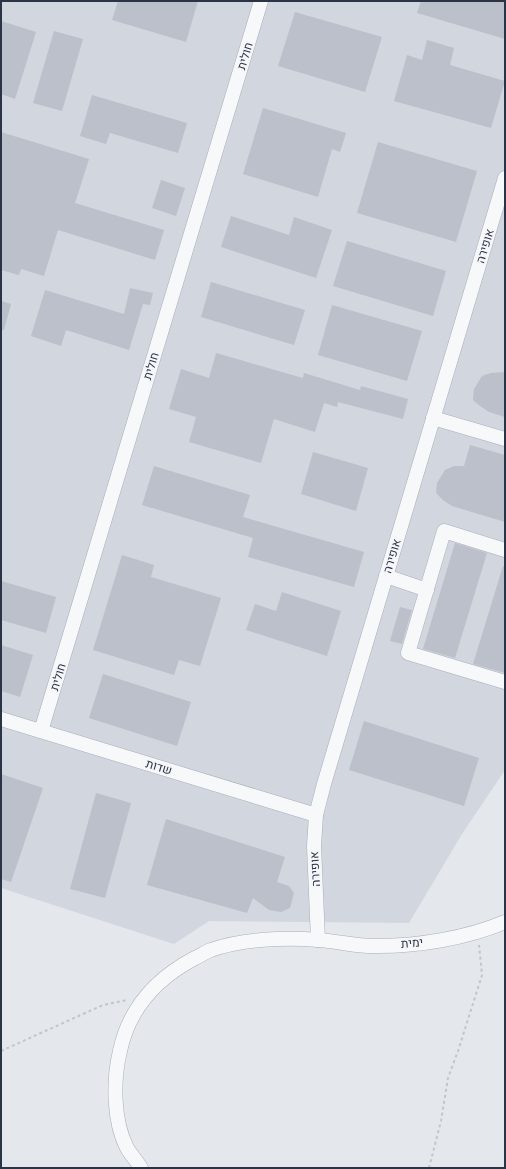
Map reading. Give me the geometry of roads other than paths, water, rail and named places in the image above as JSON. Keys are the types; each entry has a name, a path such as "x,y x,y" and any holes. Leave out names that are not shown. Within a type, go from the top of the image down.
{"street":[{"name":"חולית","path":"42,732 261,1"},
{"name":"אופירה","path":"318,940 314,846 316,815 505,178"},
{"path":"433,418 505,439"},
{"path":"505,550 444,531 408,653 505,682"},
{"path":"386,576 427,590"},
{"name":"שדות","path":"1,719 316,815"},
{"name":"ימית","path":"141,1168 127,1148 117,1119 117,1062 122,1037 134,1012 153,987 182,965 211,950 260,940 318,940 377,946 435,941 477,932 505,922"}]}
